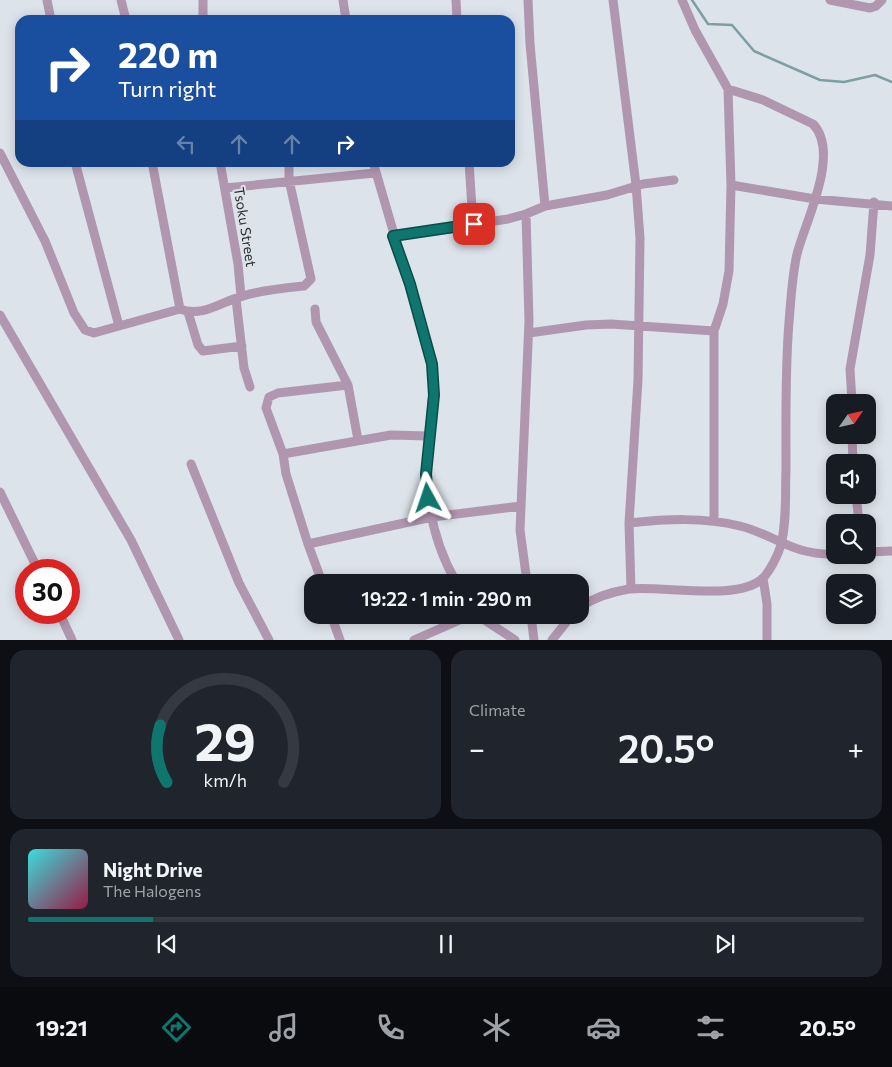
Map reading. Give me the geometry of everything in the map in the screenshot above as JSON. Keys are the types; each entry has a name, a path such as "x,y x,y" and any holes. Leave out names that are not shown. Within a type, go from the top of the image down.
{"street":[{"path":"47,0 50,15"},
{"path":"121,0 125,15"},
{"path":"203,0 203,15"},
{"path":"343,0 345,15"},
{"path":"456,0 457,15"},
{"path":"528,0 530,52 544,206"},
{"path":"613,0 636,185 640,238 640,327 629,523 631,589"},
{"path":"682,0 695,30 728,89 731,184 729,271 723,304 714,331 714,520"},
{"path":"830,0 870,8 876,6 882,0"},
{"path":"589,602 595,598 631,589 717,591 752,585 763,578 781,544 785,514 788,336 793,279 800,240 816,199 822,158 819,130 813,124 763,100 728,89"},
{"path":"0,153 45,241 79,322 85,330 94,333 184,311 215,308 238,297 304,286 311,279 289,180 288,167"},
{"path":"76,167 119,326"},
{"path":"153,167 184,311 198,345 203,351 242,346"},
{"name":"Tsoku Street","path":"221,167 238,297 244,368 250,387"},
{"path":"374,167 393,236 410,284 432,364 434,395 428,436 426,474 432,516 444,561 451,574"},
{"path":"469,167 474,224"},
{"path":"225,188 289,180 375,173"},
{"path":"393,236 526,214 544,206 607,195 636,185 674,180"},
{"path":"731,184 816,199 874,202 892,206"},
{"path":"852,394 850,370 870,255 874,202"},
{"path":"526,214 529,333 520,530 526,574"},
{"path":"316,309 316,322 348,385 358,440"},
{"path":"0,315 131,540 180,640"},
{"path":"529,333 586,325 610,324 714,331"},
{"path":"319,574 286,474 283,454 266,408 269,396 348,385"},
{"path":"283,454 391,435 428,436"},
{"path":"191,464 239,583 269,640"},
{"path":"0,492 33,559"},
{"path":"308,544 432,516 521,506"},
{"path":"629,523 673,519 714,520 742,527 803,552 826,553"},
{"path":"876,551 892,550"},
{"path":"763,578 767,604 767,640"},
{"path":"64,624 72,640"},
{"path":"334,624 340,640"},
{"path":"414,640 450,624"},
{"path":"491,624 515,640"},
{"path":"532,624 534,640"},
{"path":"552,640 565,624"}],"waterway":[{"path":"692,0 708,24 732,25 754,51 820,80 844,82 875,75 892,82"}],"route":[{"path":"428,498 426,474 428,436 434,395 432,364 410,284 393,236 474,224"}]}
